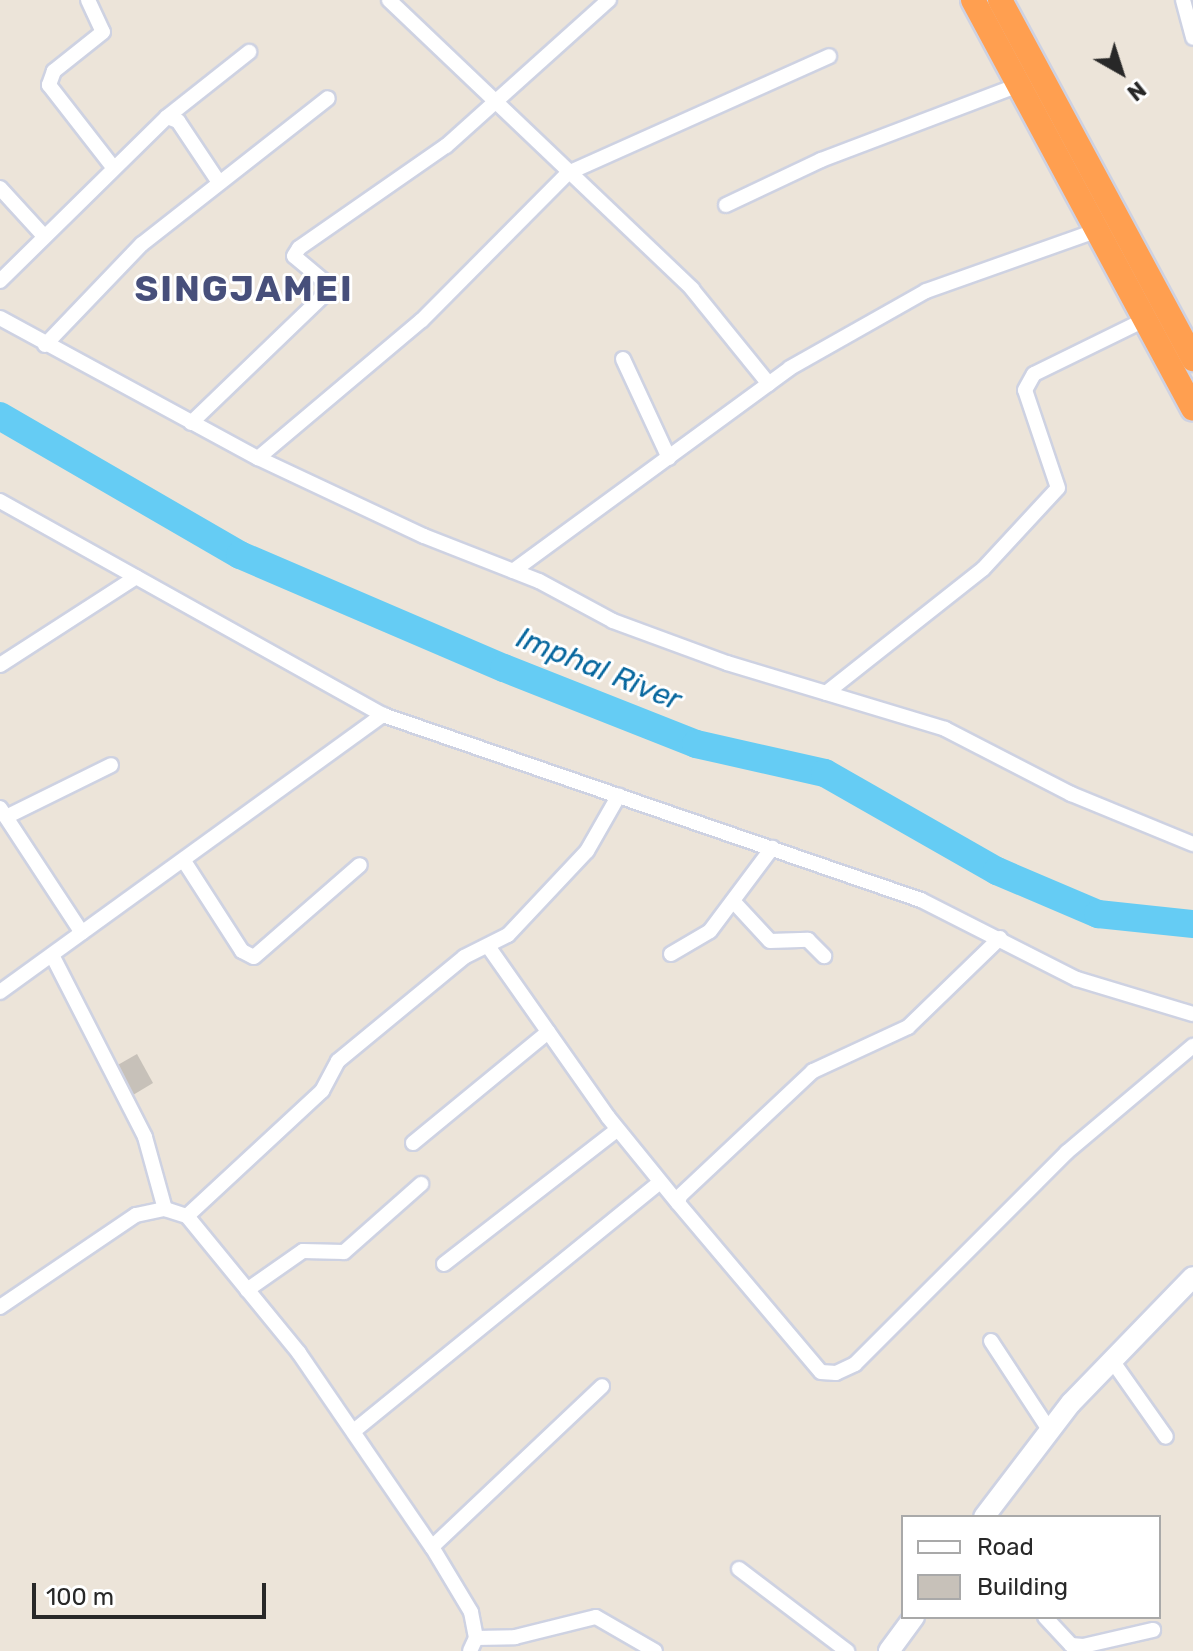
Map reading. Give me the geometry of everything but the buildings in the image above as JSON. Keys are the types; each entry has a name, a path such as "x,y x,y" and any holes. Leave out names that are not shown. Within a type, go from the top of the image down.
{"highway":[{"path":"973,0 1193,408"},
{"path":"1000,0 1193,359"}],"street":[{"path":"88,0 103,32 54,71 49,85 112,166"},
{"path":"389,0 692,289 769,384"},
{"path":"1183,0 1193,38"},
{"path":"191,423 324,295 325,282 295,252 418,168 599,3"},
{"path":"0,281 112,166 167,117 249,52"},
{"path":"258,458 422,320 568,173 829,56"},
{"path":"726,205 821,160 1018,85"},
{"path":"45,345 142,244 218,181 328,98"},
{"path":"167,117 178,121 218,181"},
{"path":"0,188 44,236"},
{"path":"513,571 769,384 907,300 1095,231"},
{"path":"0,318 258,458 513,571 613,621 826,693 945,729 1071,794 1193,844"},
{"path":"826,693 983,569 1058,488 1025,390 1034,374 1144,320"},
{"path":"623,359 669,458"},
{"path":"0,501 383,715 921,900 1077,979 1193,1014"},
{"path":"0,665 136,577"},
{"path":"0,992 383,715"},
{"path":"82,933 3,812 111,765"},
{"path":"187,1216 322,1091 338,1061 464,957 490,949 587,851 619,795"},
{"path":"671,954 700,942 772,848"},
{"path":"184,861 242,951 254,957 360,865"},
{"path":"733,901 770,941 808,940 824,956"},
{"path":"678,1203 687,1186 813,1071 908,1027 1000,938"},
{"path":"490,949 617,1130 815,1367 836,1373 855,1364 1067,1152 1193,1046"},
{"path":"52,955 145,1137 165,1209"},
{"path":"413,1143 548,1032"},
{"path":"444,1264 617,1130"},
{"path":"355,1430 660,1182"},
{"path":"247,1290 303,1251 344,1252 421,1184"},
{"path":"0,1307 124,1222 165,1209 187,1216 355,1430 471,1612 473,1645 596,1617 655,1651"},
{"path":"986,1515 1050,1431 1111,1359 1193,1277"},
{"path":"991,1341 1050,1431"},
{"path":"1111,1359 1166,1437"},
{"path":"432,1547 602,1386"},
{"path":"739,1569 847,1651"},
{"path":"889,1651 913,1619"},
{"path":"1047,1619 1071,1645 1083,1646 1153,1630"}],"waterway":[{"name":"Imphal River","path":"0,416 240,555 504,668 696,744 825,773 997,871 1098,914 1193,924"}],"district":[{"name":"SINGJAMEI","path":"244,289"}]}
